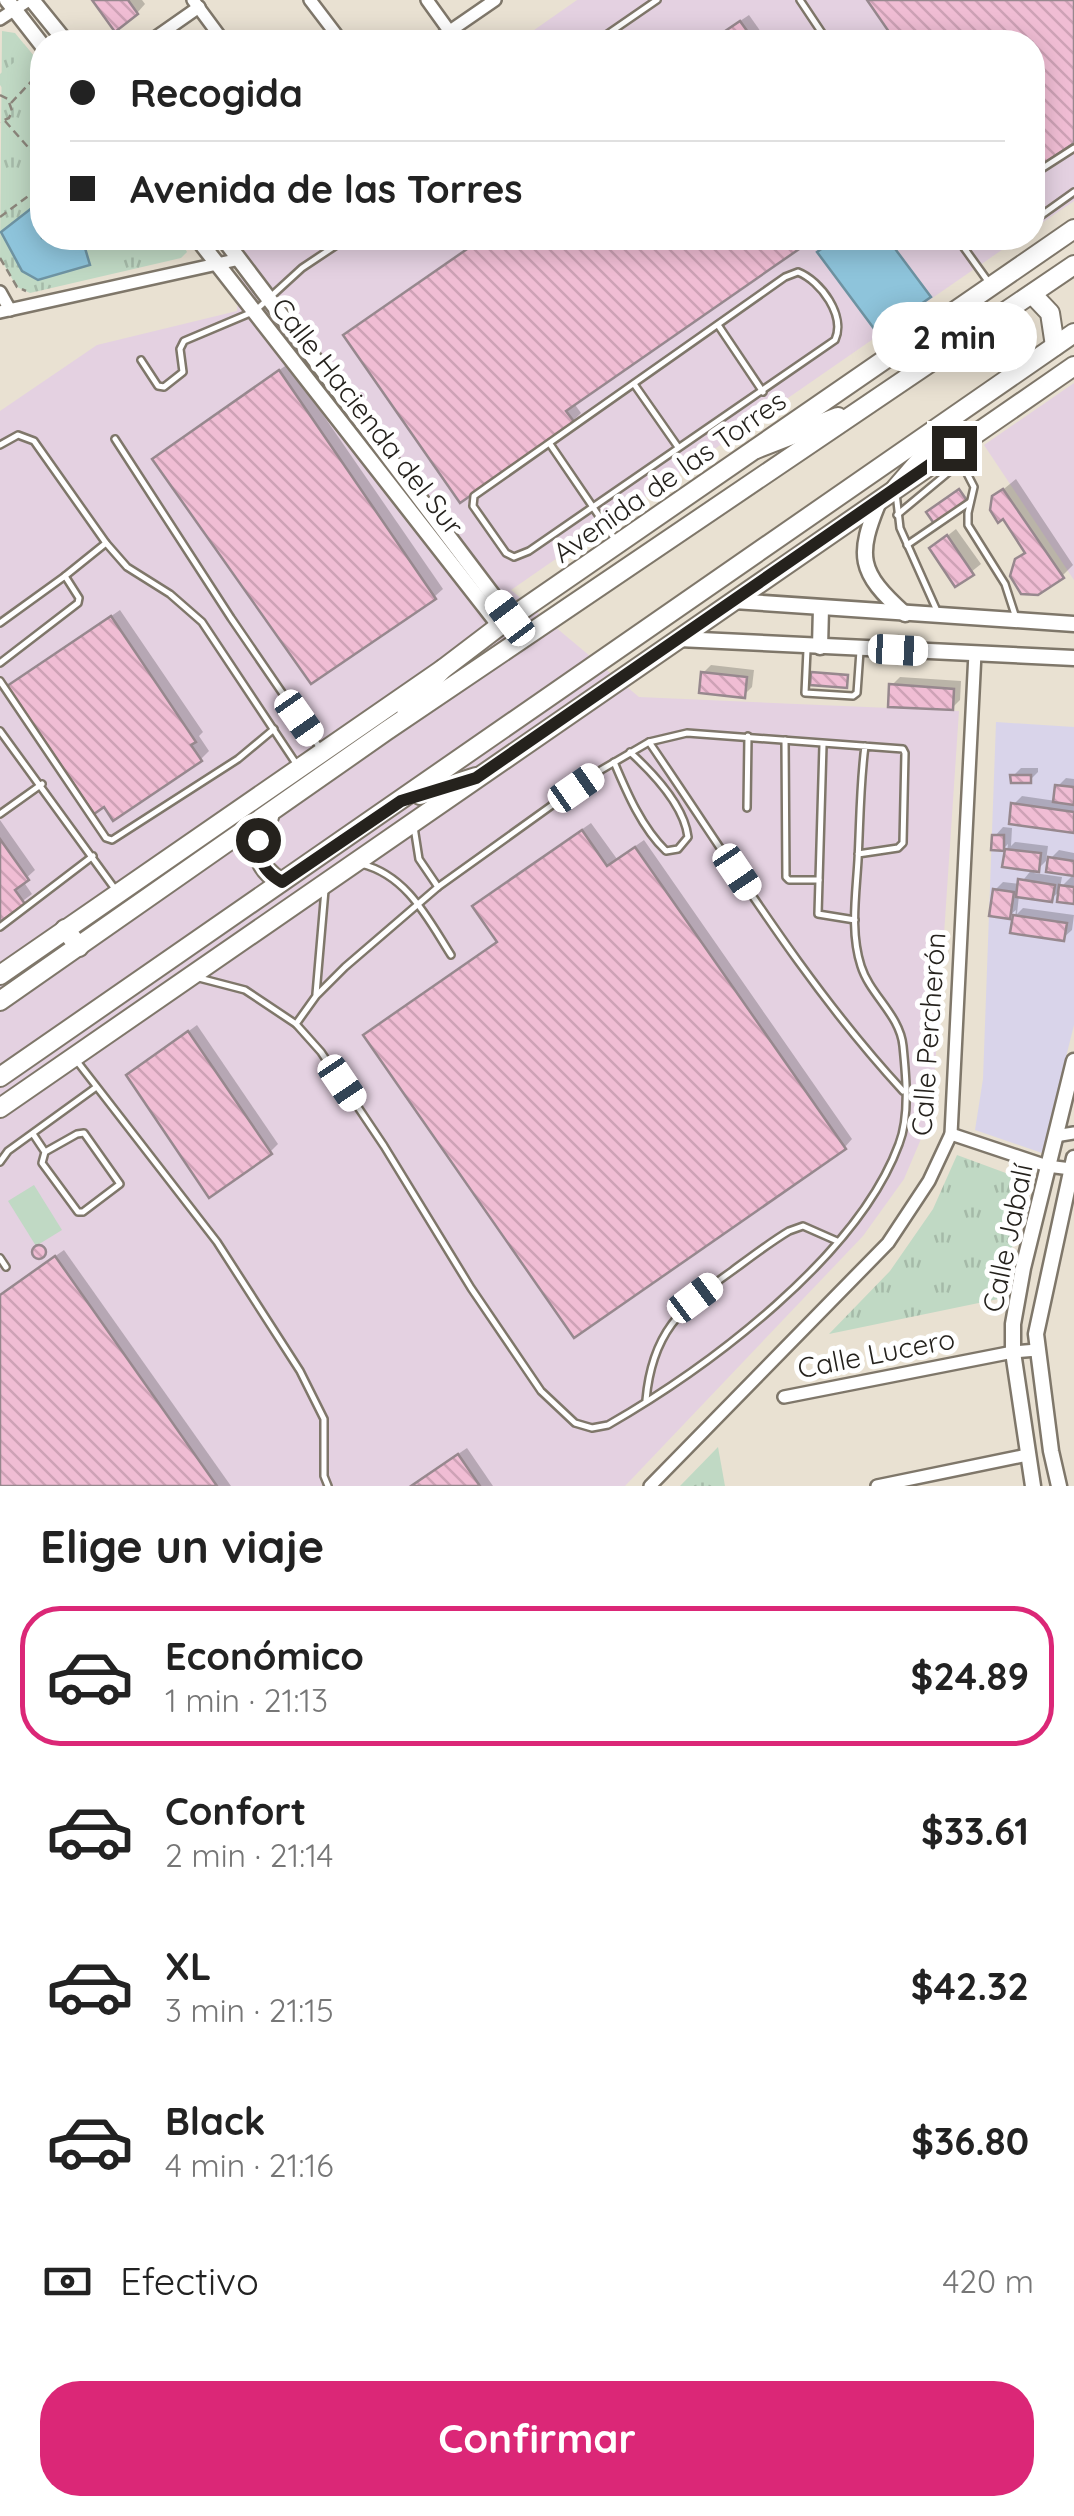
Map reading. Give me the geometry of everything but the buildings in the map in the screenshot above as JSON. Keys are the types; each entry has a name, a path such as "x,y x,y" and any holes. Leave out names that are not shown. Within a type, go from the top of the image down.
{"main road":[{"name":"Avenida de las Torres","path":"1045,249 1074,229"},
{"name":"Avenida de las Torres","path":"0,975 1044,250"},
{"name":"Avenida de las Torres","path":"0,1002 386,731 1074,269"},
{"path":"1074,269 1074,286"},
{"path":"1032,294 1050,313 1055,346"},
{"path":"1,1077 1074,333"},
{"path":"0,1108 888,493 958,455 1074,366"},
{"path":"756,449 871,404"},
{"path":"888,493 966,406"},
{"path":"386,731 443,669"},
{"path":"401,801 476,778"},
{"path":"272,812 261,830 257,850 265,870 282,882"},
{"path":"66,929 79,947"}],"street":[{"path":"0,19 11,5 31,0 56,30"},
{"path":"310,0 333,30"},
{"path":"427,0 449,30"},
{"path":"453,30 494,0"},
{"path":"164,30 196,4 215,30"},
{"path":"11,5 30,30"},
{"name":"Calle Hacienda del Sur","path":"208,250 504,622"},
{"name":"Calle Hacienda del Sur","path":"232,250 504,622"},
{"path":"0,292 5,311 240,259"},
{"path":"888,493 867,531 864,564 882,593 905,614"},
{"path":"734,601 1074,624"},
{"path":"814,646 821,608"},
{"path":"678,639 1074,658"},
{"name":"Calle Percherón","path":"650,1486 888,1243 929,1181 951,1134 975,653"},
{"name":"Calle Jabalí","path":"1034,1486 1012,1352 1016,1305 1074,1061"},
{"path":"1055,1136 1074,1133"},
{"path":"951,1134 1047,1166 1073,1164"},
{"name":"Calle Jabalí","path":"1059,1486 1037,1350 1041,1301 1073,1164"},
{"name":"Calle Lucero","path":"784,1396 1037,1350"},
{"path":"877,1486 1027,1455"}],"lane":[{"path":"613,30 656,0"},
{"path":"800,0 820,30"},
{"path":"1045,167 1074,148"},
{"path":"1067,153 1074,164"},
{"path":"1045,213 1074,192"},
{"path":"141,360 158,386 164,388 183,372 180,349 184,342 255,311 302,268 329,250"},
{"path":"966,250 992,286"},
{"path":"792,272 810,278 838,320 834,340 763,392 529,551 514,557 506,553 473,506 474,496 634,384 792,272"},
{"path":"718,326 763,392"},
{"path":"634,384 678,447"},
{"path":"0,445 18,435 34,440 127,568 170,594 202,622 298,767"},
{"path":"115,440 322,750"},
{"path":"550,444 619,545"},
{"path":"897,515 958,455 974,488 968,525 1005,584 1016,621"},
{"path":"888,493 940,616"},
{"path":"907,545 972,501"},
{"path":"0,623 106,544"},
{"path":"0,663 78,604 79,598 65,576"},
{"path":"814,646 805,693 853,696 860,648"},
{"path":"0,682 106,838 112,840 238,759 274,729"},
{"path":"0,730 117,892"},
{"path":"296,1024 316,996 438,886 614,762 650,742 687,733 903,749 902,843 898,848 858,854"},
{"path":"747,808 748,736"},
{"path":"785,740 786,876 789,880 819,880"},
{"path":"650,742 847,1026 904,1092"},
{"path":"824,744 818,914 855,920"},
{"path":"191,976 245,990 296,1024 353,1099 471,1288 555,1407 575,1423 592,1428 608,1425 760,1318 837,1241 877,1190 900,1142 904,1092 900,1031 861,966 855,920 865,746"},
{"path":"614,762 632,803 656,840 666,851 678,849 688,837 684,821 658,780 630,752"},
{"path":"0,814 42,784"},
{"path":"416,819 414,833 419,859 438,886"},
{"path":"0,927 93,856"},
{"path":"353,863 392,877 418,904 451,955"},
{"path":"316,996 326,882"},
{"path":"74,1058 218,1242 308,1384 324,1419 324,1476 328,1486"},
{"path":"0,1162 8,1150 95,1088"},
{"path":"32,1134 45,1152"},
{"path":"84,1134 120,1184 78,1212 42,1162 45,1152 84,1134"},
{"path":"646,1400 653,1360 663,1334 695,1298 789,1231 802,1226 813,1228 837,1241"},
{"path":"0,1258 6,1267"}],"path":[{"path":"11,102 30,82"},
{"path":"0,95 11,102"},
{"path":"11,102 12,111 2,121 30,150"},
{"path":"0,217 30,195"},
{"path":"0,258 17,288 30,294"}],"shaded area":[{"path":"577,0 1074,0 1074,201 1045,221 1045,30 534,30"},
{"path":"244,250 1002,250 511,590 639,697 959,711 932,1113 904,1179 863,1236 625,1486 0,1486 0,411 97,345 237,311"},
{"path":"1074,383 1074,580 984,445"},
{"path":"996,722 1074,727 1074,1025 1042,1153 975,1130 983,1079"}],"green space":[{"path":"2,31 15,33 30,51 30,250 187,252 181,258 30,293 17,287 0,258"},
{"path":"24,44 30,51 30,77 9,96 0,85 0,74 18,59 14,52"},
{"path":"957,1155 1030,1182 998,1299 829,1334 890,1271 933,1209"},
{"path":"34,1185 62,1230 36,1246 8,1201"},
{"path":"718,1447 725,1486 680,1486"}],"water":[{"path":"30,209 30,250 86,250 90,265 38,280 22,271 1,232"},
{"path":"896,250 931,297 878,334 817,252"}],"route":[{"path":"258,840 257,850 265,870 282,882 401,801 476,778 954,448"}]}
